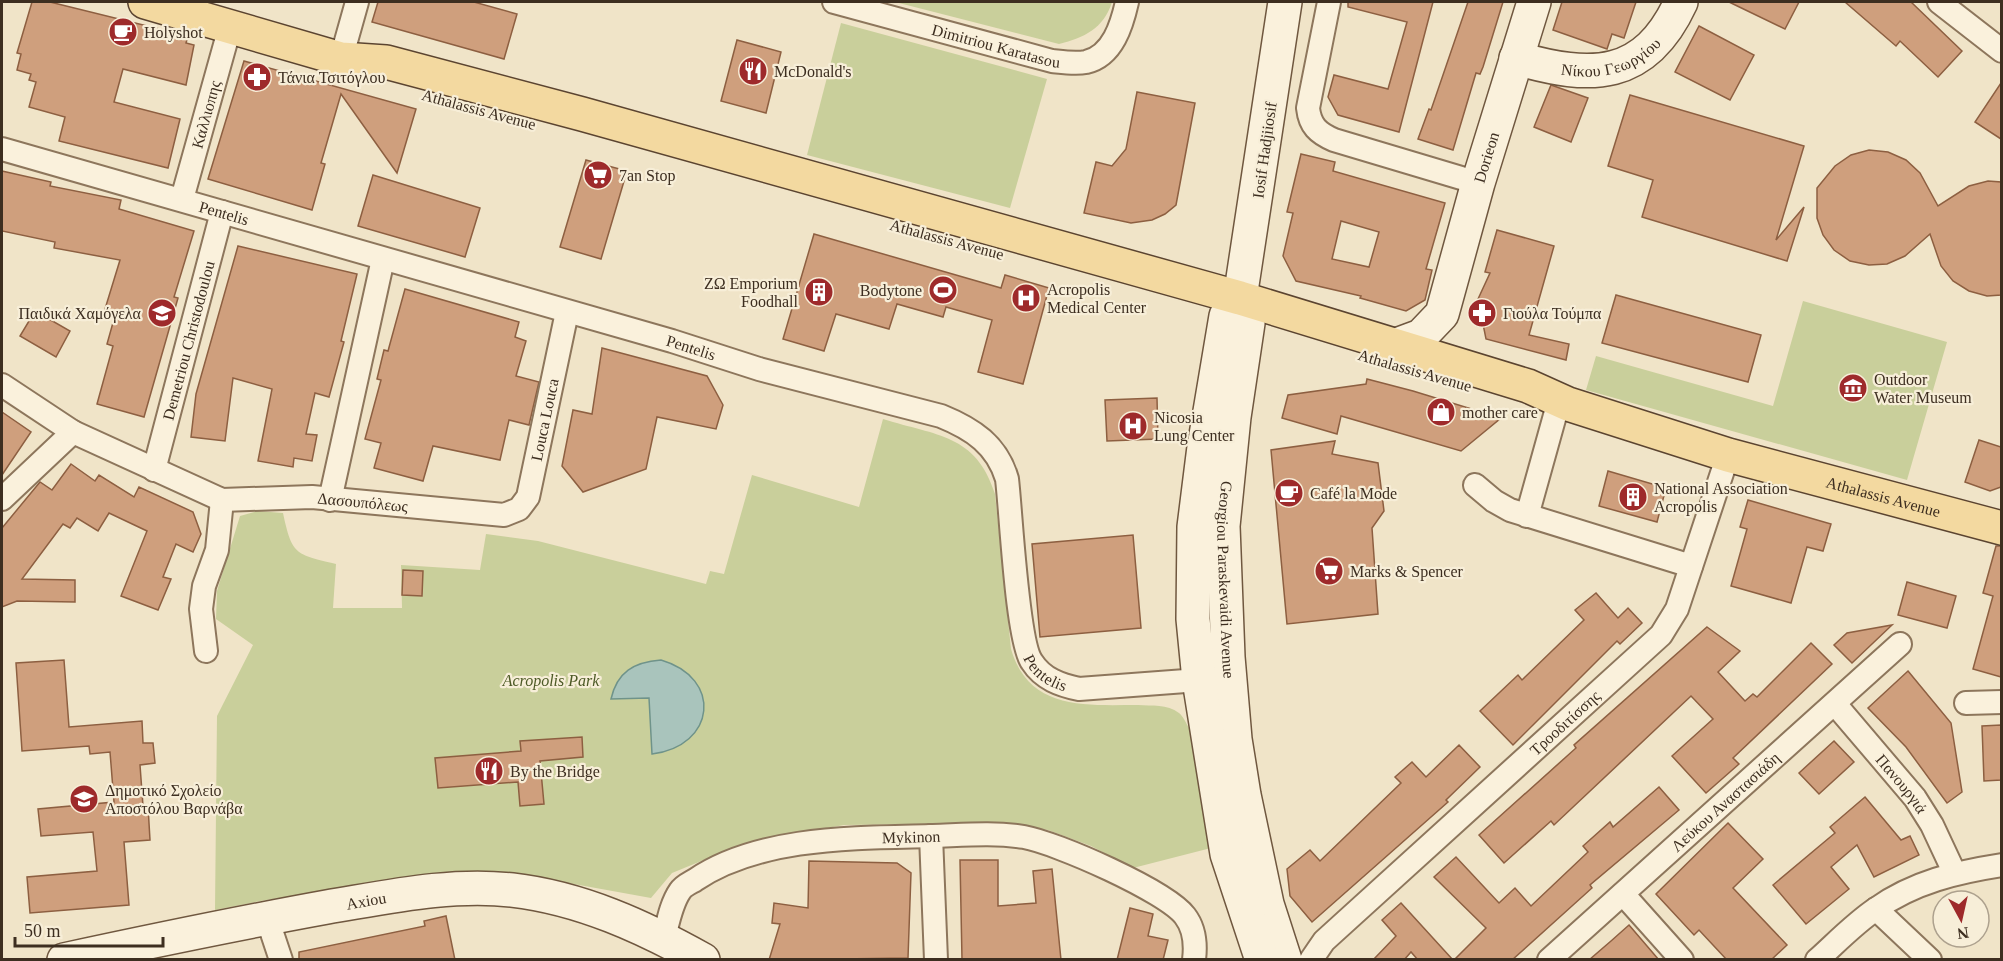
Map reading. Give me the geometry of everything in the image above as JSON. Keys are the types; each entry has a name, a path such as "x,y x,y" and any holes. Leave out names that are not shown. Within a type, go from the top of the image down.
{"main road":[{"name":"Athalassis Avenue","path":"145,2 341,59 386,62 451,79 1238,312 1522,399 1559,401"},
{"name":"Iosif Hadjiiosif","path":"1238,312 1285,2"},
{"name":"Dorieon","path":"1394,346 1421,336 1442,314 1478,183 1534,2"},
{"name":"Νίκου Γεωργίου","path":"1516,58 1590,70 1626,64 1643,55 1661,37 1681,2"},
{"name":"Athalassis Avenue","path":"1238,312 1394,346 1528,386 1559,401 1728,454 2001,528"},
{"name":"Georgiou Paraskevaidi Avenue","path":"1238,312 1204,447 1194,527 1193,619 1199,680 1227,854 1275,952"},
{"name":"Georgiou Paraskevaidi Avenue","path":"1238,312 1234,417 1224,515 1225,608 1235,739 1275,952"},
{"path":"1442,314 1452,352 1472,369"},
{"name":"Axiou","path":"80,958 267,918 378,898 455,888 488,888 561,899 607,914 664,938 703,960"}],"street":[{"path":"341,59 357,2"},
{"name":"Dimitriou Karatasou","path":"834,2 1052,61 1087,62 1106,50 1117,35 1127,2"},
{"path":"1329,2 1309,99 1311,124 1317,132 1334,140 1478,183"},
{"path":"1940,2 2001,51"},
{"name":"Καλλιοπης","path":"182,199 230,27"},
{"name":"Pentelis","path":"2,149 672,341 759,369 931,413 958,423 995,450 1004,466 1023,633 1031,662 1046,677 1062,685 1079,689 1199,680"},
{"name":"Demetriou Christodoulou","path":"154,470 222,212"},
{"path":"330,500 383,259"},
{"name":"Louca Louca","path":"504,514 519,509 528,497 567,312"},
{"name":"Δασουπόλεως","path":"2,385 73,432 222,500 312,497 504,514"},
{"path":"1527,516 1559,401"},
{"path":"2,500 73,432"},
{"name":"Τροοδιτίσσης","path":"1311,960 1324,941 1652,645 1677,609 1728,454"},
{"path":"1475,485 1502,507 1691,566"},
{"path":"206,651 201,609 204,586 217,550 222,500"},
{"name":"Λεύκου Αναστασιάδη","path":"1550,960 1900,644"},
{"path":"1966,703 2001,702"},
{"name":"Πανουργιά","path":"1835,705 1919,804 1954,872"},
{"name":"Mykinon","path":"664,938 671,909 681,889 704,873 738,859 843,838 1003,834 1045,842 1076,854 1167,899 1184,915 1195,938 1194,960"},
{"path":"931,836 936,960"},
{"path":"1817,960 1876,909 1912,889 1954,872 2001,865"},
{"path":"1623,894 1682,960"},
{"path":"1876,909 1930,960"},
{"path":"267,918 281,960"},
{"path":"1275,952 1296,945 1324,941"}],"green space":[{"path":"895,2 1112,2 1104,19 1092,31 1077,39 1059,44"},
{"path":"841,23 1047,79 1010,208 807,155"},
{"path":"1803,301 1947,342 1907,480 1586,390 1596,356 1773,406"},
{"name":"Acropolis Park","path":"883,419 952,440 977,459 987,474 995,494 1011,649 1019,669 1031,684 1045,694 1080,704 1159,706 1170,708 1182,716 1189,728 1211,848 1133,868 1091,846 1048,830 1003,823 844,825 770,838 733,848 672,873 651,898 524,875 466,871 266,900 215,910 217,716 253,645 216,619 217,591 240,516 258,511 283,513 289,537 298,550 312,558 336,564 333,608 402,608 401,565 480,570 486,534 538,541 706,584 710,571 724,574 752,475 859,507"}],"water":[{"path":"661,660 681,669 695,681 702,696 704,711 699,725 689,738 673,748 652,754 649,698 611,699 622,675 628,670 643,663"}],"building":[{"path":"32,2 50,2 188,36 186,43 194,45 186,85 123,69 114,102 180,119 168,168 59,141 65,117 29,107 36,82 29,80 31,74 17,70 21,54 17,53"},
{"path":"378,2 474,2 517,14 504,59 372,22"},
{"path":"1348,2 1433,2 1399,132 1338,115 1328,97 1334,75 1388,89 1407,22 1348,7"},
{"path":"1468,2 1503,2 1483,67 1480,74 1476,73 1453,150 1418,139 1429,109 1431,110"},
{"path":"1562,2 1636,2 1624,38 1612,34 1607,49 1553,30"},
{"path":"1729,2 1799,2 1785,29"},
{"path":"1845,2 1911,2 1962,51 1938,77 1900,41 1896,46"},
{"path":"1699,26 1754,55 1730,100 1675,72"},
{"name":"McDonald's","path":"737,40 781,52 766,113 721,101"},
{"path":"244,61 416,109 397,173 341,94 321,163 325,164 312,210 208,179"},
{"path":"2001,83 2001,139 1975,122"},
{"path":"1551,85 1588,98 1571,142 1534,127"},
{"path":"1137,92 1195,103 1176,205 1165,214 1152,220 1131,223 1084,213 1096,162 1112,166 1126,149"},
{"path":"1630,95 1804,146 1776,240 1804,207 1787,261 1642,217 1653,180 1608,166"},
{"path":"1869,150 1888,152 1906,160 1920,173 1938,206 1969,186 1988,181 2001,182 2001,295 1987,296 1969,291 1953,281 1941,266 1930,234 1905,256 1887,264 1869,265 1850,261 1834,250 1823,235 1817,218 1817,188 1835,166 1851,155"},
{"path":"1301,154 1335,162 1333,171 1445,203 1426,269 1432,270 1425,300 1406,311 1360,298 1361,296 1296,281 1283,256 1293,213 1287,212","holes":["1341,221 1379,232 1369,267 1332,259"]},
{"path":"586,160 627,171 601,259 560,247"},
{"path":"2,171 51,182 50,186 121,200 119,209 194,231 174,297 178,298 144,417 97,404 113,346 107,344 116,312 105,309 120,260 54,248 55,242 2,231"},
{"path":"373,175 480,208 465,257 358,226"},
{"path":"1497,230 1554,246 1529,335 1569,344 1566,360 1486,339 1478,299 1490,273 1485,272"},
{"path":"814,234 1001,288 1005,275 1049,288 1023,384 978,372 992,320 946,307 943,317 897,304 889,329 836,314 824,351 783,339"},
{"path":"238,246 357,274 341,341 344,342 329,397 315,393 306,434 317,435 312,461 294,458 293,467 258,461 272,389 233,378 225,441 191,437 196,394"},
{"path":"405,289 519,322 515,337 526,341 516,376 539,382 529,425 509,420 500,460 433,446 423,481 374,468 381,443 365,439 381,380 377,379 384,350 388,351"},
{"path":"1616,295 1761,335 1748,382 1602,343"},
{"path":"35,311 70,331 56,357 20,336"},
{"path":"602,348 707,376 723,405 716,429 657,417 646,469 583,492 562,466 573,410 592,414"},
{"path":"1367,379 1501,418 1461,451 1341,416 1337,434 1282,418 1288,395 1366,384"},
{"path":"1157,398 1158,439 1107,441 1105,400"},
{"path":"2,412 31,432 2,475"},
{"path":"1979,440 2001,447 2001,487 1990,491 1965,482"},
{"name":"Marks & Spencer","path":"1335,441 1332,454 1378,463 1384,511 1372,528 1378,614 1287,624 1271,450"},
{"path":"71,464 95,481 99,475 134,497 139,487 193,512 201,534 193,552 176,544 163,577 171,579 158,610 121,596 147,531 109,513 98,531 77,518 70,528 63,524 22,579 75,580 75,602 17,601 2,607 2,528 40,482 52,490"},
{"name":"National Association Acropolis","path":"1608,471 1666,488 1657,522 1599,506"},
{"path":"1748,500 1831,524 1823,551 1807,547 1791,603 1731,586 1747,529 1740,527"},
{"path":"1133,535 1141,628 1040,637 1032,544"},
{"path":"1996,546 2001,546 2001,677 1973,669 1993,596 1983,593"},
{"path":"403,570 423,571 422,596 402,595"},
{"path":"1907,582 1956,596 1947,628 1898,615"},
{"path":"1596,593 1618,618 1628,608 1642,623 1620,644 1617,641 1513,745 1480,711 1518,675 1522,680 1584,620 1575,610"},
{"path":"1892,625 1852,663 1834,645 1847,633"},
{"path":"1707,627 1740,651 1718,672 1745,701 1753,694 1757,697 1811,643 1832,664 1733,758 1739,764 1706,793 1672,756 1713,719 1691,696 1554,825 1551,821 1504,863 1479,835 1576,748 1574,745"},
{"path":"64,660 69,727 142,721 143,743 153,743 155,763 140,765 143,806 148,806 150,840 124,842 129,905 30,913 27,877 97,871 93,832 41,836 38,809 114,802 110,752 90,754 89,746 22,751 16,663"},
{"path":"1908,671 1951,723 1962,792 1947,803 1906,747 1868,708"},
{"path":"2001,725 2001,780 1984,781 1982,726"},
{"name":"By the Bridge","path":"582,737 583,757 540,761 544,804 520,806 518,782 438,788 435,758 521,751 520,741"},
{"path":"1834,741 1854,762 1819,794 1799,773"},
{"path":"1459,745 1480,767 1446,800 1448,802 1312,922 1290,896 1287,869 1310,850 1320,861 1401,783 1395,777 1412,762 1426,777"},
{"path":"1659,787 1679,810 1590,885 1592,888 1512,960 1454,960 1486,928 1434,877 1456,857 1499,903 1515,888 1531,906 1588,852 1583,846 1610,822 1613,827"},
{"path":"1865,797 1901,840 1910,836 1919,855 1874,877 1857,845 1831,867 1849,889 1806,924 1773,885 1835,833 1830,827"},
{"path":"1728,823 1763,859 1733,888 1787,945 1771,960 1727,960 1699,930 1694,935 1656,894"},
{"path":"960,860 998,860 998,906 1036,903 1033,871 1052,869 1061,960 962,959"},
{"path":"809,861 897,863 911,873 908,958 769,960 780,924 772,923 774,903 808,908"},
{"path":"1401,903 1453,960 1418,960 1411,952 1404,960 1373,960 1396,936 1382,920"},
{"path":"1130,908 1153,914 1148,936 1168,940 1163,960 1117,960"},
{"path":"446,916 455,960 299,960 299,952 425,926 424,921"},
{"path":"1629,925 1659,960 1589,960 1611,941"}],"place":[{"name":"Holyshot","path":"123,32"},
{"name":"McDonald's","path":"753,71"},
{"name":"Τάνια Τσιτόγλου","path":"257,77"},
{"name":"7an Stop","path":"598,175"},
{"name":"Bodytone","path":"943,290"},
{"name":"ΖΩ Emporium Foodhall","path":"819,292"},
{"name":"Acropolis Medical Center","path":"1026,298"},
{"name":"Παιδικά Χαμόγελα","path":"162,313"},
{"name":"Γιούλα Τούμπα","path":"1482,313"},
{"name":"Outdoor Water Museum","path":"1853,388"},
{"name":"mother care","path":"1441,412"},
{"name":"Nicosia Lung Center","path":"1133,426"},
{"name":"Café la Mode","path":"1289,493"},
{"name":"National Association Acropolis","path":"1633,497"},
{"name":"Marks & Spencer","path":"1329,571"},
{"name":"By the Bridge","path":"489,771"},
{"name":"Δημοτικό Σχολείο Αποστόλου Βαρνάβα","path":"84,799"}]}
